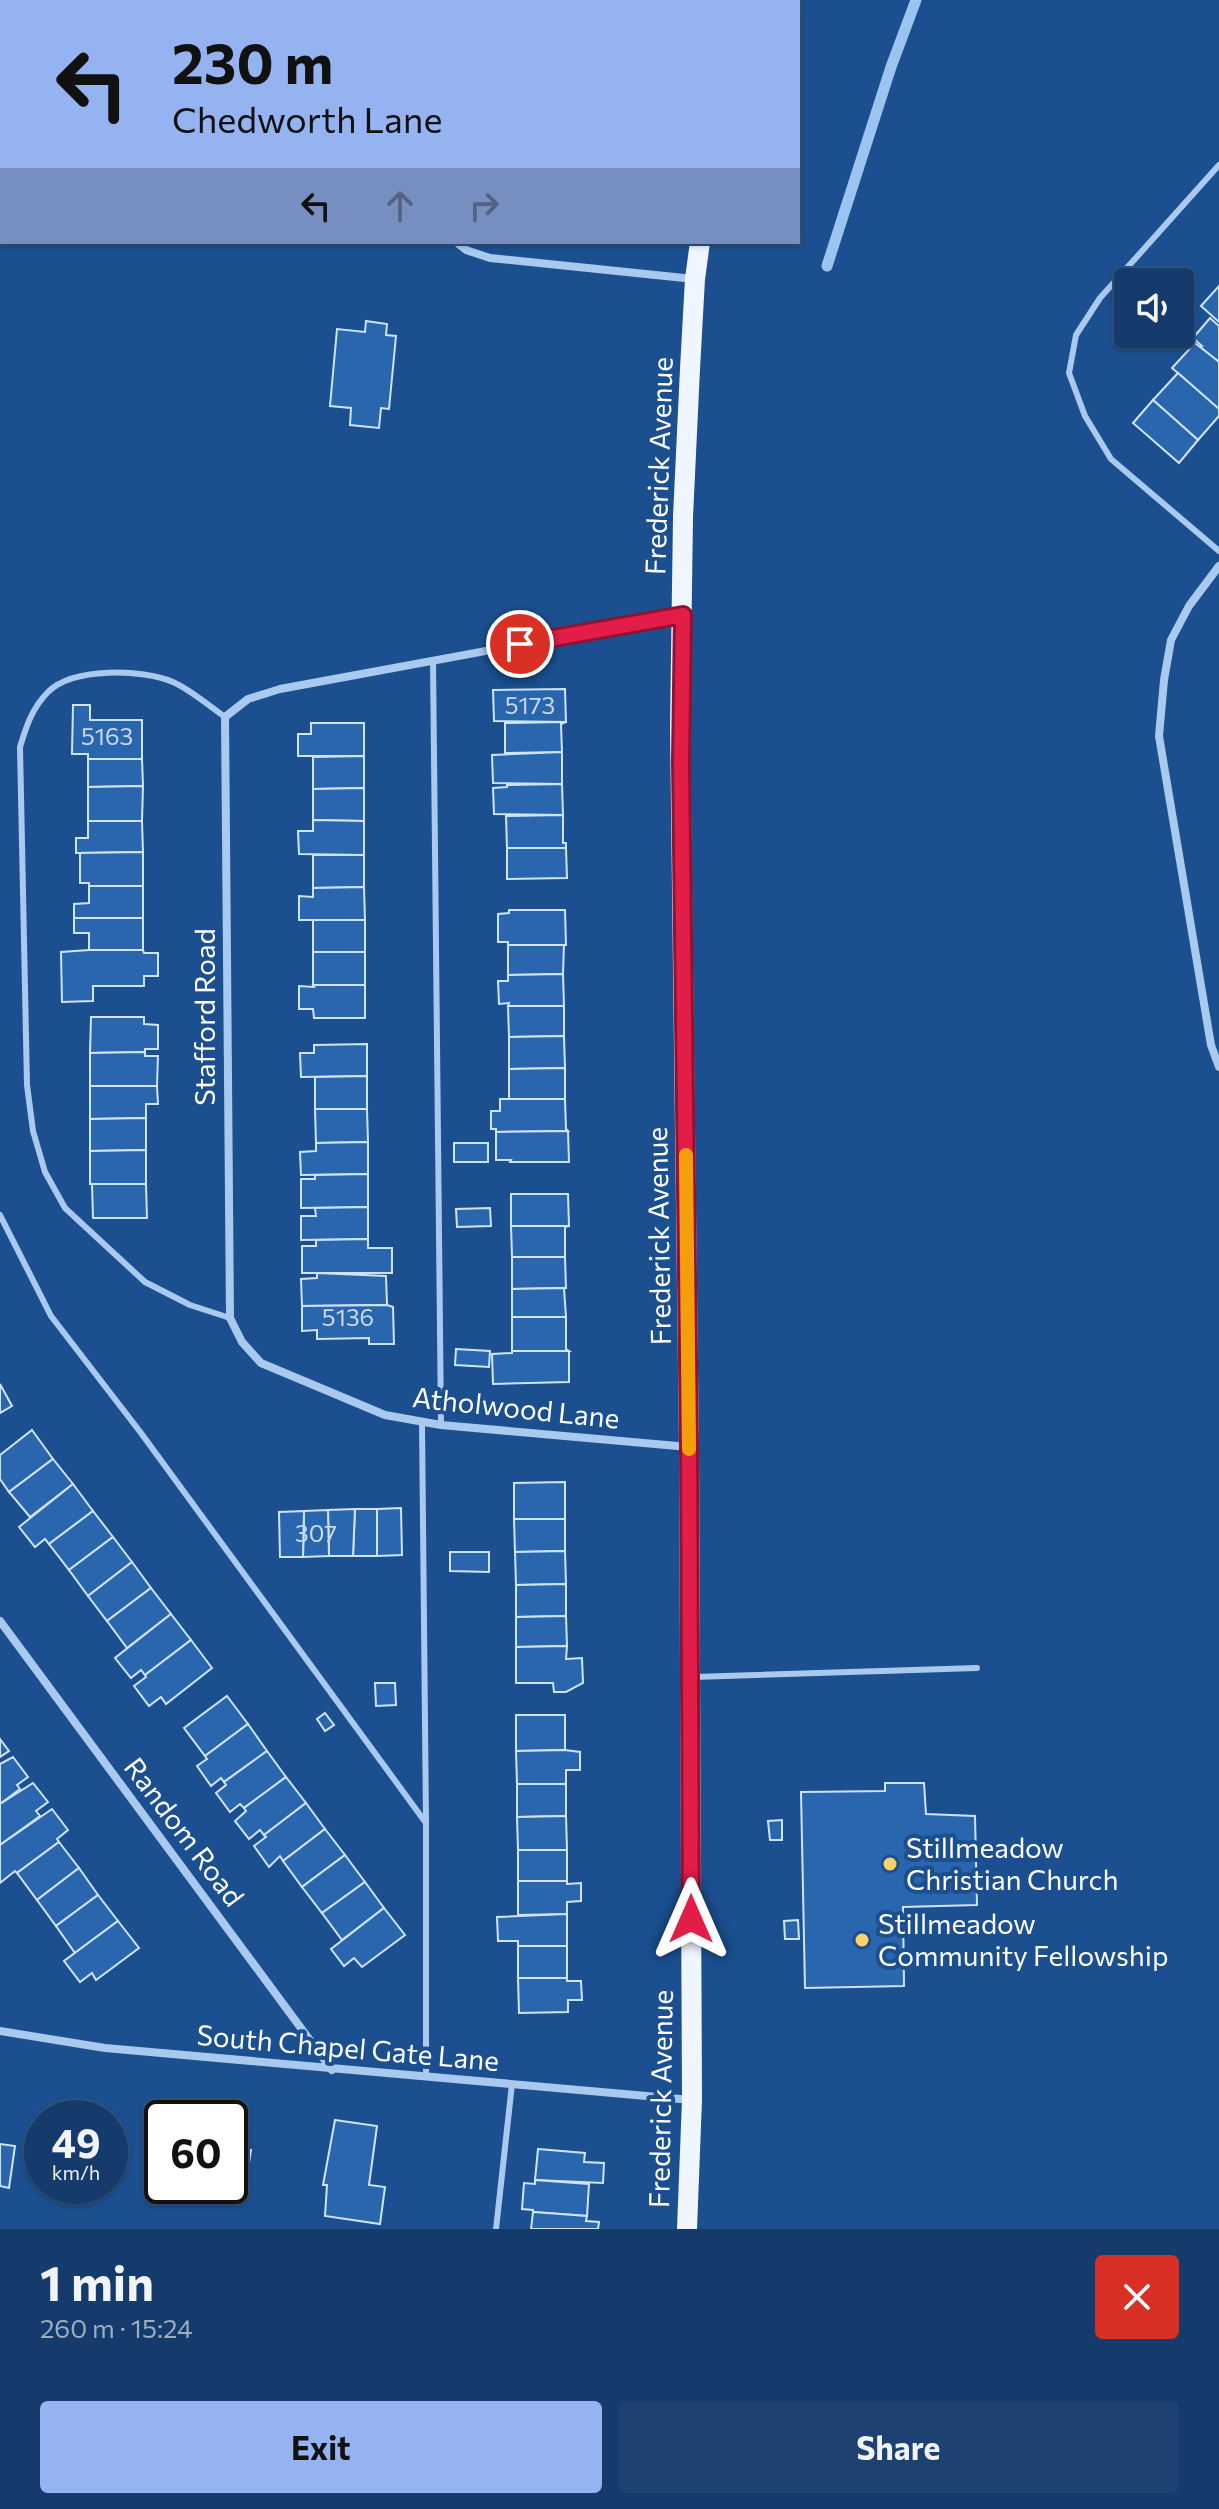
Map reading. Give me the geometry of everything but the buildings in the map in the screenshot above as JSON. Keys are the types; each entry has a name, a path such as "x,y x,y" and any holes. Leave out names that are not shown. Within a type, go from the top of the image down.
{"main road":[{"name":"Frederick Avenue","path":"687,2229 692,2100 681,762 683,517 695,279 700,244"}],"street":[{"path":"458,244 466,250 490,258 695,279"},
{"path":"1219,566 1189,606 1171,640 1159,736 1211,1045 1219,1067"},
{"path":"225,717 248,699 280,689 683,615"},
{"name":"Stafford Road","path":"225,717 230,1318"},
{"name":"Atholwood Lane","path":"230,1318 242,1342 261,1363 385,1415 441,1425 689,1447"},
{"name":"Random Road","path":"0,1621 332,2070"},
{"name":"South Chapel Gate Lane","path":"0,2031 105,2048 692,2100"}],"lane":[{"path":"1219,165 1100,298 1076,335 1069,373 1085,416 1111,459 1219,551"},
{"path":"433,660 441,1425"},
{"path":"225,717 173,682 139,674 108,673 71,678 49,691 29,718 20,747 27,1085 33,1131 45,1172 65,1208 145,1282 190,1305 230,1318"},
{"path":"0,1215 51,1316 141,1433 426,1823"},
{"path":"422,1422 426,2077"},
{"path":"690,1677 977,1668"},
{"path":"496,2229 512,2084"}],"waterway":[{"path":"827,266 891,67 916,0"}],"slow traffic":[{"path":"686,1155 689,1449"}],"place":[{"name":"Stillmeadow Christian Church","path":"890,1864"},
{"name":"Stillmeadow Community Fellowship","path":"862,1940"}],"route":[{"path":"520,644 683,615 680,727 691,1919"}]}
